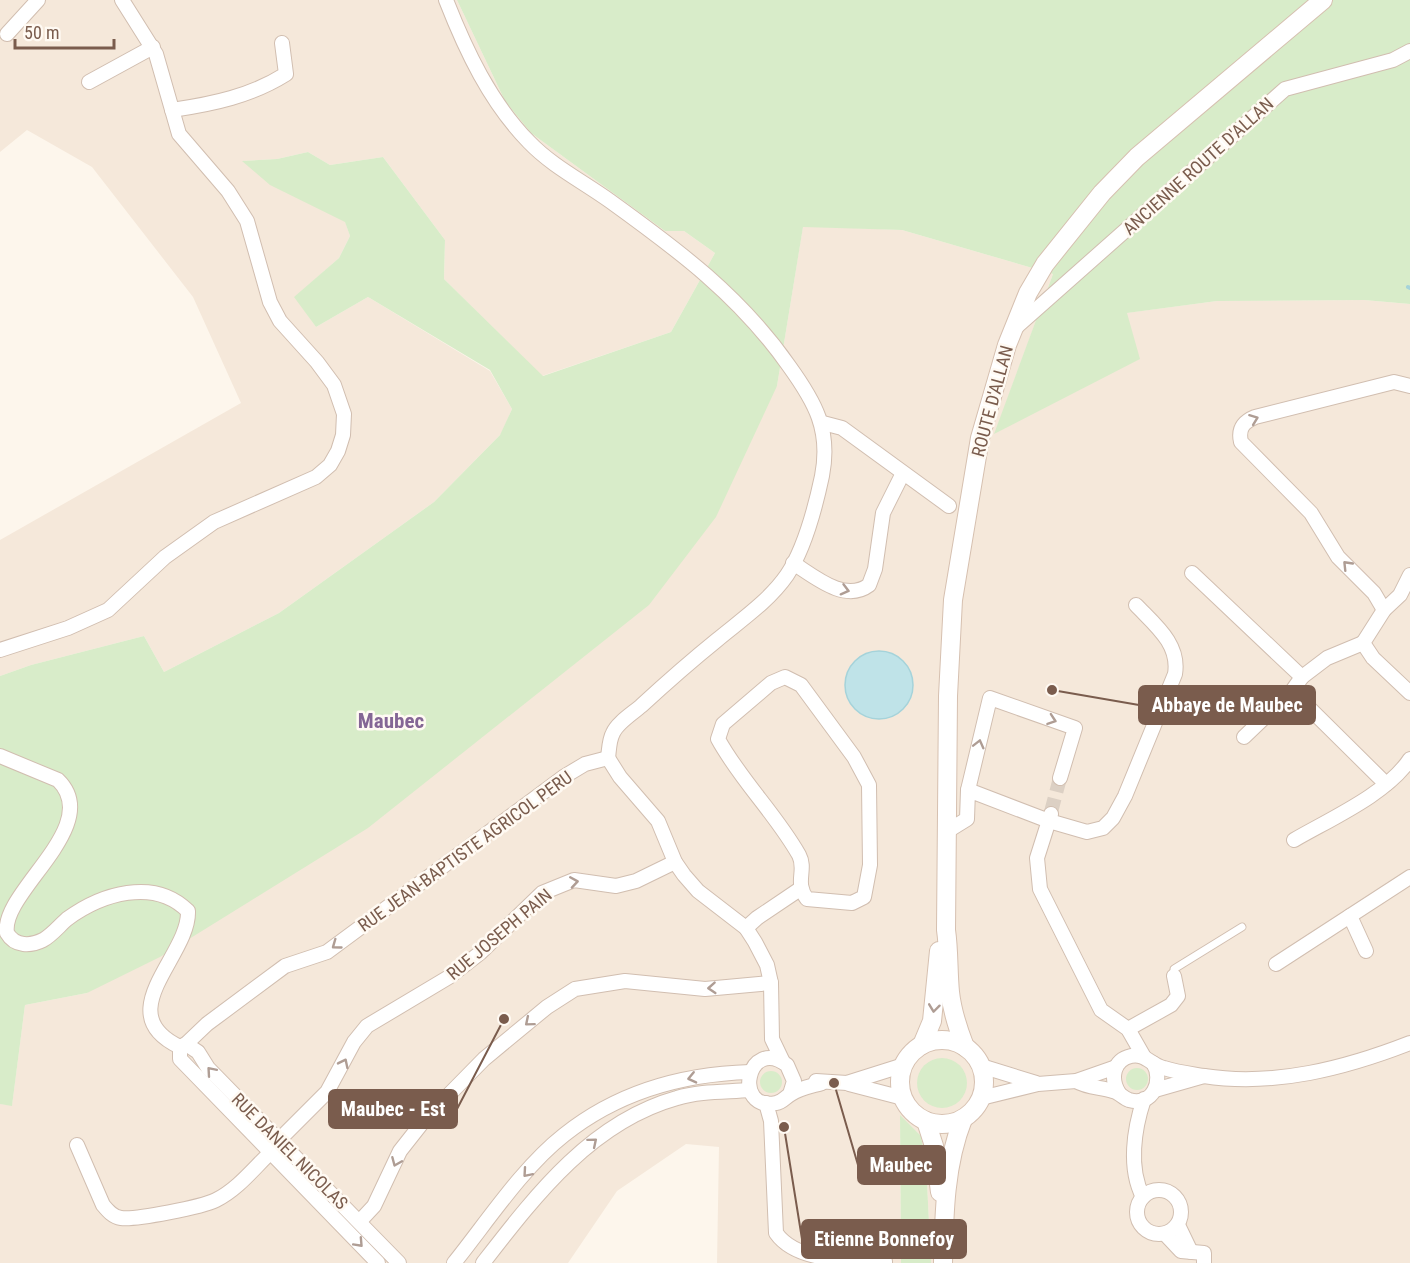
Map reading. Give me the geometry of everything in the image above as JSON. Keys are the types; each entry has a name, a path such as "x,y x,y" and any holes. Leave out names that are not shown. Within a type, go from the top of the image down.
{"street":[{"path":"8,34 38,0"},
{"path":"0,650 68,628 108,610 165,557 214,522 316,477 330,465 344,435 344,414 334,385 317,362 280,321 270,302 247,221 228,191 179,134 165,79 153,47 125,4 141,0"},
{"path":"446,0 461,37 506,117 530,143 559,168 635,219 718,283 749,313 804,387 823,423 825,442 822,476 800,551 786,576 760,604 669,679 613,733 608,758 620,777 658,821 675,862 698,891 746,928 767,964 771,982 772,1039 764,1059 750,1072 709,1074 666,1083 635,1092 598,1112 562,1136 529,1170 454,1263"},
{"name":"ROUTE D'ALLAN","path":"965,1047 955,1022 950,992 950,952 946,930 945,832 950,637 957,565 980,438 994,382 1028,292 1045,264 1102,193 1137,157 1323,0"},
{"path":"172,110 236,98 273,82 286,74 282,43"},
{"path":"89,82 153,47"},
{"name":"ANCIENNE ROUTE D'ALLAN","path":"1013,330 1285,89 1393,60 1410,51"},
{"path":"1384,610 1374,593 1338,557 1311,513 1241,442 1239,432 1245,421 1255,417 1394,382 1410,386"},
{"path":"823,423 843,428 903,475 949,506"},
{"path":"794,563 844,593 855,593 869,585 875,569 883,513 903,475"},
{"path":"1192,573 1302,677"},
{"path":"1244,736 1292,691 1302,677 1327,658 1363,643 1384,610 1405,599 1410,575"},
{"path":"968,790 1050,817 1087,832 1103,828 1113,819 1175,674 1175,652 1136,605"},
{"path":"1363,643 1373,658 1410,693"},
{"path":"785,677 801,685 854,757 869,785 870,865 864,897 852,903 820,902 807,900 800,889 800,857 730,760 718,739 723,724 771,683 785,677"},
{"path":"1292,691 1386,784"},
{"path":"945,832 967,819 968,790 990,698 1075,728 1060,778"},
{"path":"0,756 58,780 65,787 70,802 69,813 52,843 10,902 3,920 7,934 20,944 32,945 46,939 67,920 88,906 123,892 139,892 178,900 188,910 188,921 182,939 164,967 150,1004 151,1019 161,1033 183,1046 180,1059 378,1263"},
{"name":"RUE JEAN-BAPTISTE AGRICOL PERU","path":"183,1046 207,1024 285,966 327,952 565,776 585,764 608,758"},
{"path":"1294,840 1386,784 1403,769 1410,759"},
{"path":"1050,817 1037,858 1040,889 1101,1010 1130,1032 1159,1076 1136,1124"},
{"name":"RUE JOSEPH PAIN","path":"280,1139 327,1092 354,1042 367,1026 456,971 480,953 542,893 574,880 616,885 636,881 675,862"},
{"path":"1276,964 1410,877"},
{"path":"746,928 800,889"},
{"path":"1350,916 1366,951"},
{"name":"ROUTE D'ALLAN","path":"922,1046 932,1021 939,952 946,930"},
{"path":"1130,1032 1171,1005 1178,996 1174,976"},
{"path":"360,1221 374,1206 400,1151 426,1118 484,1059 547,1007 575,990 625,981 705,988 771,982"},
{"path":"981,1098 1038,1084 1076,1081 1116,1067 1128,1057 1130,1032"},
{"path":"772,1039 783,1062 793,1074 822,1083 847,1083 903,1098"},
{"path":"847,1083 904,1065 922,1046 939,1041 965,1047 981,1066 984,1082 981,1098 974,1110 963,1119 948,1124 926,1121 912,1112 903,1098 900,1082 904,1065"},
{"path":"1128,1057 1149,1060 1163,1068 1204,1076 1277,1077 1326,1070 1369,1059 1410,1043"},
{"name":"RUE DANIEL NICOLAS","path":"183,1046 198,1052 208,1068 399,1263"},
{"path":"764,1059 783,1062"},
{"path":"981,1066 1038,1084"},
{"path":"1116,1067 1114,1080 1136,1124 1135,1178 1143,1197"},
{"path":"750,1072 750,1090 759,1101 778,1100 822,1083"},
{"path":"793,1074 778,1100 771,1121 776,1233 783,1244 805,1255 824,1260 885,1263"},
{"path":"1076,1081 1084,1086 1124,1096 1150,1095 1204,1076"},
{"path":"483,1263 552,1180 607,1130 644,1110 676,1098 702,1093 750,1090"},
{"path":"943,1263 944,1214 953,1146 963,1119"},
{"path":"926,1121 934,1146 944,1214"},
{"path":"77,1145 103,1205 110,1213 122,1218 199,1207 216,1200 235,1188 271,1152"},
{"path":"1178,1225 1166,1234 1150,1233 1139,1221 1137,1212 1143,1197 1156,1190 1171,1193 1178,1200 1182,1208 1178,1225 1184,1255"},
{"path":"1166,1234 1184,1255"},
{"path":"1184,1255 1204,1252 1204,1263"}],"lane":[{"path":"1174,976 1174,969 1242,927"}],"shaded area":[{"path":"0,0 457,0 505,101 531,133 665,231 684,231 715,253 671,332 542,376 444,279 445,240 383,157 330,165 308,152 277,159 243,161 345,221 350,236 339,258 295,297 316,327 368,297 490,371 512,409 501,434 434,502 279,613 164,672 144,636 31,665 0,676 0,540 241,403 193,297 92,167 27,130 0,152"},
{"path":"803,226 902,230 1053,274 995,433 1126,313 1217,301 1364,300 1410,304 1410,1263 931,1263 926,1162 921,1136 900,1116 901,1263 717,1263 719,1147 686,1144 617,1191 568,1263 0,1263 0,1104 12,1105 25,1005 87,993 777,386"}],"green space":[{"path":"457,0 1410,0 1410,304 1364,300 1217,301 1127,313 1140,359 994,434 1053,274 902,230 803,227 777,386 716,517 649,605 368,828 160,957 87,993 25,1005 12,1106 0,1104 0,676 31,665 144,636 164,672 279,613 434,502 500,435 512,409 490,370 368,297 316,327 294,297 339,258 350,236 345,222 270,185 242,161 277,159 308,152 330,165 383,157 445,240 444,279 543,376 671,332 715,253 684,231 665,231 531,133 505,101"},
{"path":"937,1058 947,1058 960,1065 967,1078 967,1088 960,1101 947,1108 937,1108 928,1104 921,1097 917,1088 917,1078 921,1069 928,1062"},
{"path":"1137,1068 1145,1071 1148,1079 1145,1087 1137,1090 1129,1087 1126,1079 1129,1071"},
{"path":"771,1071 779,1074 782,1082 779,1090 771,1093 763,1090 760,1082 763,1074"},
{"path":"900,1115 921,1136 926,1162 931,1263 901,1263"}],"water":[{"path":"879,651 892,654 903,661 910,672 913,685 910,698 903,709 892,716 879,719 866,716 855,709 848,698 845,685 848,672 855,661 866,654"}],"tunnel":[{"path":"1051,812 1060,778"}],"place":[{"name":"Abbaye de Maubec","path":"1052,690"},
{"name":"Maubec - Est","path":"504,1019"},
{"name":"Maubec","path":"834,1083"},
{"name":"Etienne Bonnefoy","path":"784,1127"}],"district":[{"name":"Maubec","path":"391,721"}]}
